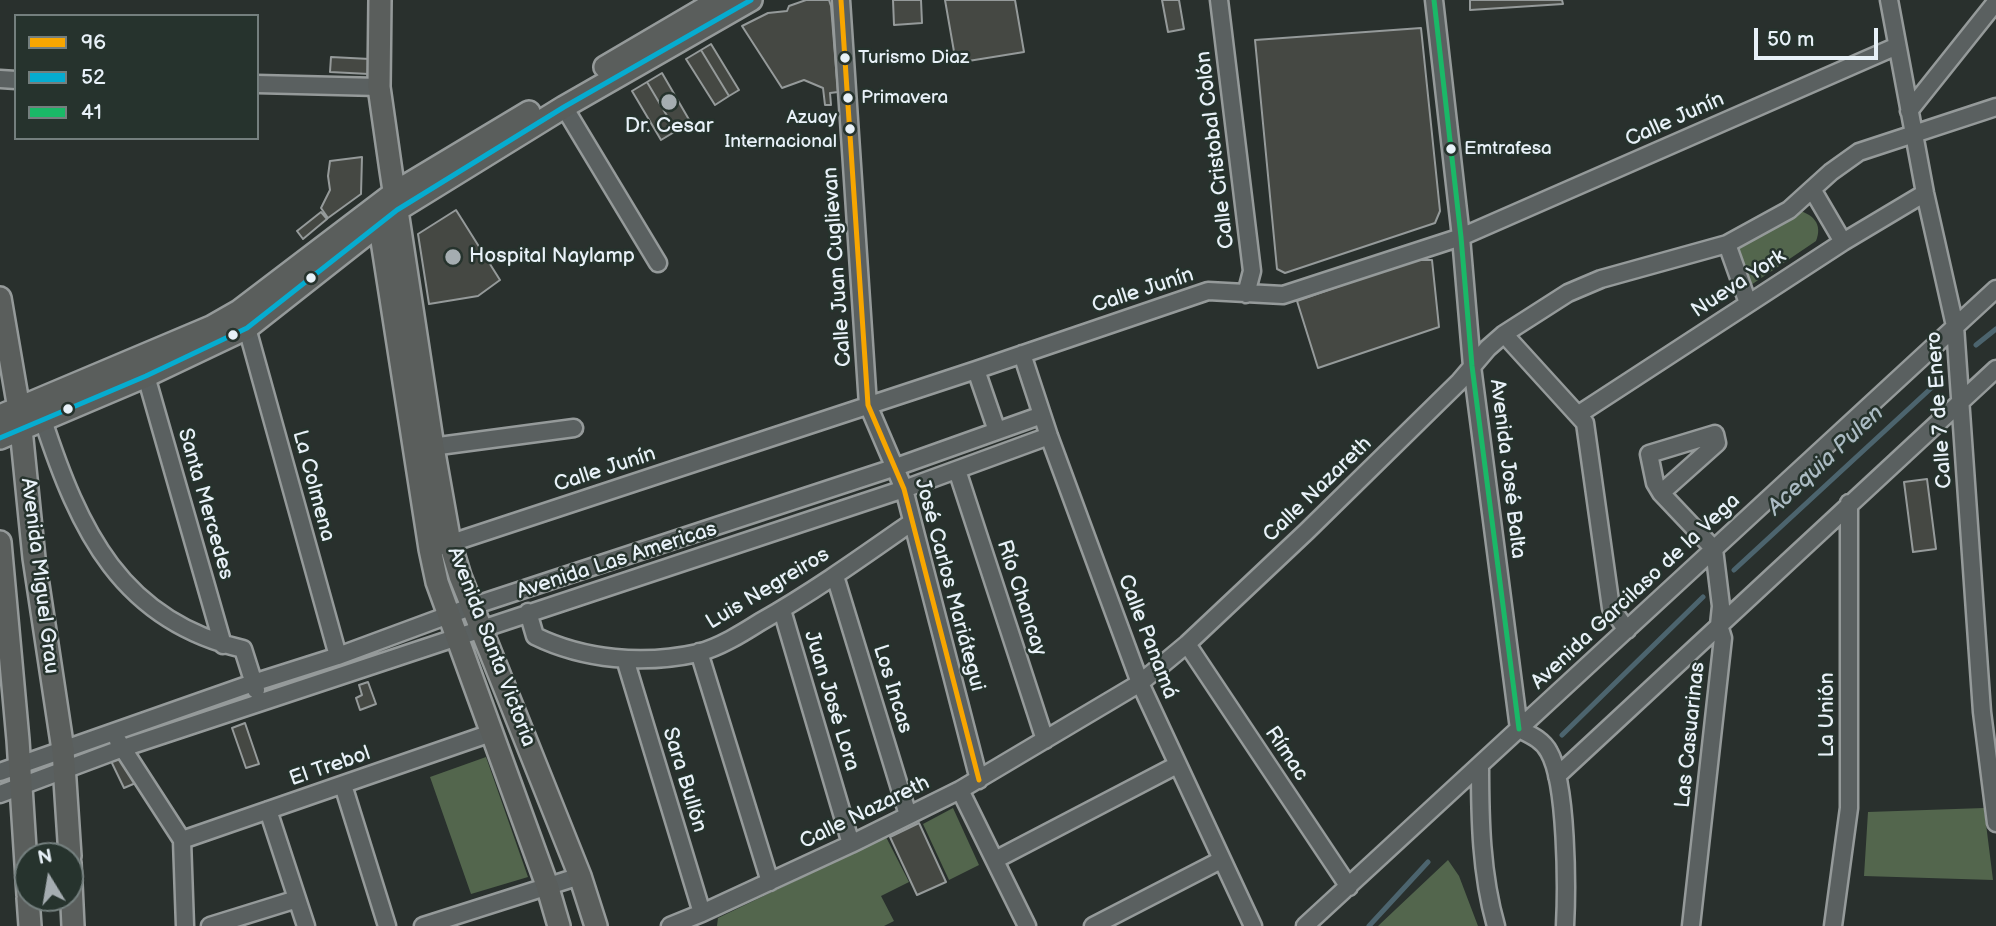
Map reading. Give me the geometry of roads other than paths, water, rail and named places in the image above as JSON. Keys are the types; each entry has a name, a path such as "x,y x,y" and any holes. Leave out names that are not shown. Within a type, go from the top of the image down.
{"main road":[{"name":"Avenida Santa Victoria","path":"380,0 379,87 387,208 424,448 430,549 448,616 547,886 559,926"},
{"path":"0,438 13,418 211,327 239,311 296,268 387,208 719,0"},
{"path":"13,418 43,420 146,376 247,328 387,208 751,0"},
{"name":"Avenida Miguel Grau","path":"0,298 13,418 64,759 69,842"},
{"name":"Avenida Santa Victoria","path":"424,448 450,543 580,876 596,926"},
{"name":"Avenida Miguel Grau","path":"0,542 14,774 22,842"}],"street":[{"name":"Calle Juan Cuglievan","path":"841,0 868,405"},
{"name":"Calle Cristobal Colón","path":"1219,0 1252,271 1246,294"},
{"name":"Avenida José Balta","path":"1434,0 1461,237 1472,366 1519,729"},
{"name":"Calle 7 de Enero","path":"1889,0 1913,134 1955,326 1989,709 1996,823"},
{"path":"1909,111 1996,2"},
{"name":"Calle Junín","path":"430,549 1208,291 1283,295 1461,237 1898,46"},
{"path":"259,84 379,87"},
{"path":"564,107 658,263"},
{"name":"Calle Nazareth","path":"670,926 708,916 771,881 960,790 1140,683 1187,644 1316,522 1459,382 1504,334 1569,293 1601,279 1727,244 1777,217 1859,152 1996,107"},
{"path":"1812,189 1843,242"},
{"name":"Nueva York","path":"1579,414 1843,242 1925,193"},
{"path":"1727,244 1748,303"},
{"name":"Avenida Garcilaso de la Vega","path":"1305,926 1996,289"},
{"name":"La Colmena","path":"247,328 338,656"},
{"path":"1504,334 1585,423 1611,608 1628,630"},
{"name":"Calle Panamá","path":"1022,354 1049,436 1140,683 1253,926"},
{"path":"1558,776 1996,369"},
{"path":"976,370 997,431"},
{"name":"Santa Mercedes","path":"146,376 223,645"},
{"name":"José Carlos Mariátegui","path":"868,405 904,489 979,780"},
{"name":"Avenida Las Americas","path":"64,759 112,733 253,683 338,656 473,606 896,467 1042,415"},
{"path":"43,420 62,478 95,544 153,610 183,629 223,645 243,649 259,703"},
{"path":"424,448 575,428"},
{"path":"1661,493 1717,443 1715,433 1649,454 1655,483 1661,493 1714,549"},
{"name":"Avenida Las Americas","path":"0,794 14,774 64,759 123,748 904,489 1049,436"},
{"name":"Río Chancay","path":"957,470 1045,740"},
{"name":"La Unión","path":"1833,926 1849,808 1849,503"},
{"name":"Luis Negreiros","path":"528,612 536,636 553,645 581,653 625,659 658,658 699,652 729,640 782,610 912,522"},
{"name":"Las Casuarinas","path":"1691,926 1723,638 1719,625 1721,606 1714,549"},
{"name":"Los Incas","path":"835,576 908,815"},
{"name":"Juan José Lora","path":"782,610 851,844"},
{"name":"Rímac","path":"1187,644 1349,887"},
{"path":"699,652 771,881"},
{"name":"Sara Bullón","path":"625,659 708,916"},
{"path":"1519,729 1534,736 1545,746 1551,754 1558,776 1566,869 1564,926"},
{"path":"112,733 182,841 185,926"},
{"name":"El Trebol","path":"182,841 491,733"},
{"path":"995,860 1177,765"},
{"path":"1480,765 1482,841 1490,907 1496,926"},
{"path":"343,785 387,926"},
{"path":"960,790 1027,926"},
{"path":"268,810 306,926"},
{"path":"1093,926 1221,860"},
{"path":"423,926 580,876"},
{"path":"210,926 297,899"}],"waterway":[{"name":"Acequia Pulen","path":"1976,345 1996,329"},
{"name":"Acequia Pulen","path":"1734,570 1941,379"},
{"name":"Acequia Pulen","path":"1562,735 1703,597"},
{"name":"Acequia Pulen","path":"1369,926 1428,862"}],"place":[{"name":"Turismo Diaz","path":"845,58"},
{"name":"Primavera","path":"848,98"},
{"name":"Dr. Cesar","path":"669,102"},
{"name":"Azuay Internacional","path":"850,129"},
{"name":"Emtrafesa","path":"1451,149"},
{"name":"Hospital Naylamp","path":"453,257"}]}
